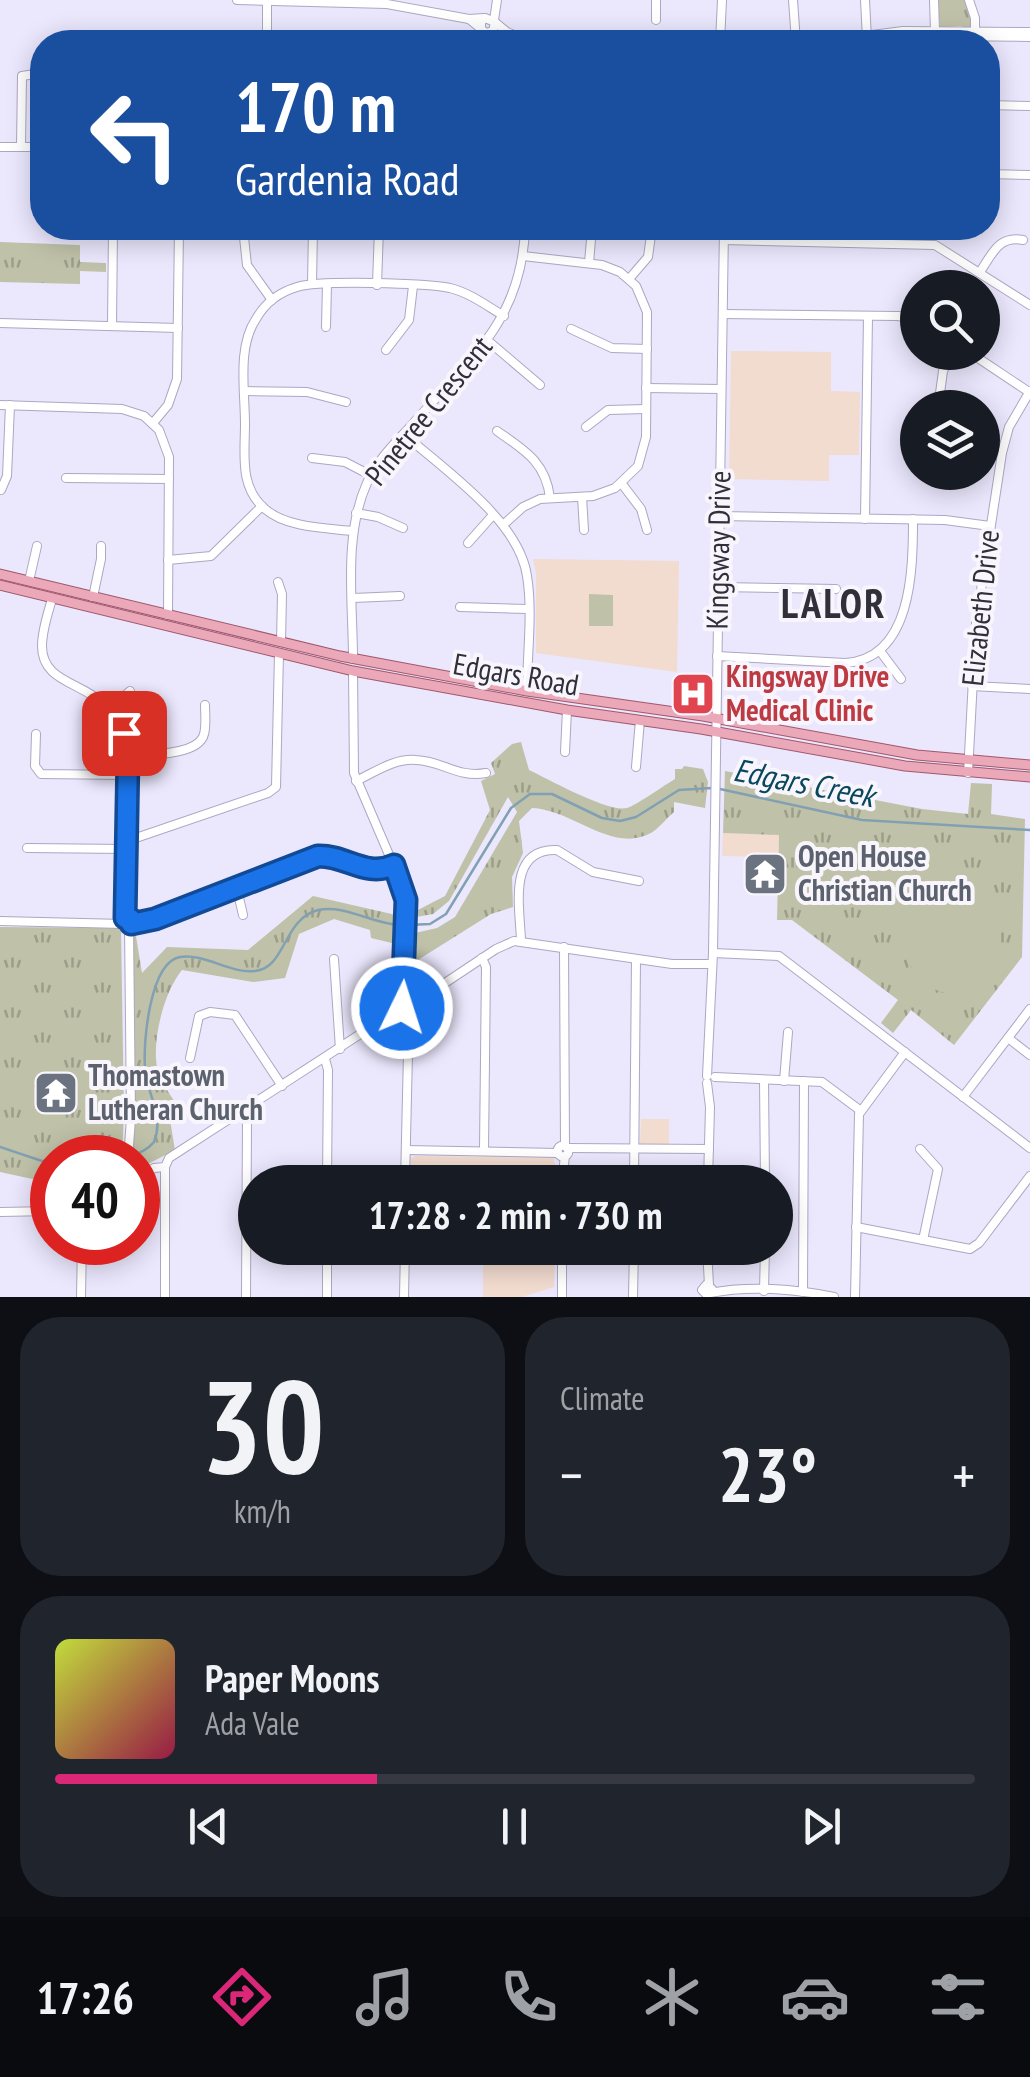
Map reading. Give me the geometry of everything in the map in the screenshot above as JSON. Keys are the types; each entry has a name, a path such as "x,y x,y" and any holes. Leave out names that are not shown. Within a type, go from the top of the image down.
{"main road":[{"name":"Edgars Road","path":"0,574 226,628 353,671 715,718 918,756 1030,765"},
{"name":"Edgars Road","path":"0,585 223,640 352,659 567,710 968,773 1030,777"},
{"path":"223,640 226,628"},
{"path":"606,716 607,704"}],"street":[{"path":"237,0 406,6 468,19 487,29 496,3"},
{"path":"266,30 267,0"},
{"path":"656,0 656,20"},
{"path":"721,30 722,0"},
{"path":"793,0 795,30"},
{"path":"865,0 867,30"},
{"path":"934,0 935,30"},
{"path":"969,0 974,30"},
{"path":"1000,34 1030,34"},
{"path":"21,147 22,78 30,74"},
{"path":"1000,105 1030,106"},
{"path":"0,147 30,147"},
{"path":"1000,174 1030,174"},
{"path":"112,326 113,240"},
{"path":"153,423 168,405 175,388 179,240"},
{"path":"244,240 247,265 272,300"},
{"path":"312,284 313,240"},
{"path":"377,285 379,240"},
{"name":"Pinetree Crescent","path":"352,659 353,531 370,475 504,316 516,288 524,240"},
{"path":"588,263 591,240"},
{"path":"630,279 648,258 650,240"},
{"path":"724,240 929,244 977,270"},
{"name":"Kingsway Drive","path":"709,1165 724,240"},
{"path":"981,270 1001,242 1023,240"},
{"path":"503,525 522,508 550,498 599,495 622,484 634,472 644,452 646,306 640,292 615,269 523,256"},
{"path":"326,327 327,284"},
{"path":"353,531 282,519 262,506 250,491 246,477 247,338 257,316 290,289 327,284 451,288 504,316"},
{"path":"1000,285 1030,305"},
{"path":"386,350 409,320 413,286"},
{"path":"722,314 900,319"},
{"path":"865,518 868,316"},
{"path":"0,323 178,328"},
{"path":"571,329 612,348 647,348"},
{"path":"487,340 540,385"},
{"path":"996,370 1030,392"},
{"path":"646,388 721,389"},
{"path":"245,391 308,392 346,402"},
{"name":"Elizabeth Drive","path":"968,773 976,623 990,526 1005,438 1030,392"},
{"path":"1,490 8,469 5,405 122,408 153,423 166,444 169,479 168,615"},
{"path":"586,427 608,410 646,409"},
{"path":"496,431 539,463 550,498"},
{"path":"404,434 493,515 520,549 528,608 527,691"},
{"path":"312,458 345,462 370,475"},
{"path":"66,478 169,479"},
{"path":"622,484 640,509 647,530"},
{"path":"582,496 584,530"},
{"path":"168,560 212,556 262,506"},
{"path":"356,513 403,528"},
{"path":"468,542 493,515"},
{"path":"719,516 913,519 990,526"},
{"path":"717,656 845,663 880,651 893,638 900,622 913,519"},
{"path":"28,581 38,546"},
{"path":"93,597 101,546"},
{"path":"27,848 127,845 276,787 282,594 278,582"},
{"path":"718,587 836,589"},
{"path":"352,598 400,596"},
{"path":"52,598 42,641 45,662 58,678 90,691 111,708 124,733 128,755 130,1135"},
{"path":"460,607 528,608"},
{"path":"880,651 901,679"},
{"path":"353,671 352,758 356,780 405,892 406,1165"},
{"path":"972,686 1030,689"},
{"path":"111,708 130,691"},
{"path":"128,755 165,755 197,744 204,734 205,706"},
{"path":"565,752 567,710"},
{"path":"636,767 640,720"},
{"path":"36,734 35,766 41,774 128,775"},
{"path":"356,780 408,760 423,760 468,775 486,773"},
{"path":"522,941 519,878 523,865 534,854 557,850 594,872 640,881"},
{"path":"0,921 128,920 237,889 318,856 334,857 371,871 394,865"},
{"path":"237,889 243,915"},
{"path":"164,1297 165,1167 169,1158 506,943 522,941 636,959 710,964"},
{"path":"562,1165 564,948"},
{"path":"714,953 778,956 1030,1148"},
{"path":"482,958 486,967 484,1150"},
{"path":"334,959 340,1049"},
{"path":"634,1165 636,959"},
{"path":"963,1097 1030,1009"},
{"path":"190,1058 199,1016 210,1012 235,1015 282,1086"},
{"path":"784,1081 788,1032"},
{"path":"1008,1038 1030,1056"},
{"path":"855,1297 860,1111 905,1052"},
{"path":"325,1058 328,1165"},
{"path":"712,1080 825,1084 860,1111"},
{"path":"764,1080 765,1165"},
{"path":"804,1081 804,1292"},
{"path":"242,1111 246,1119 246,1297"},
{"path":"406,1150 709,1149"},
{"path":"920,1149 938,1169 951,1174"},
{"path":"160,1167 165,1167"},
{"path":"923,1240 938,1169"},
{"path":"856,1227 973,1248 1030,1176"},
{"path":"0,1212 30,1211"},
{"path":"81,1297 82,1265"},
{"path":"327,1265 327,1297"},
{"path":"404,1297 405,1265"},
{"path":"562,1265 562,1297"},
{"path":"633,1297 634,1265"},
{"path":"707,1265 707,1292 804,1292 834,1297"},
{"path":"764,1291 765,1265"}],"shaded area":[{"path":"731,351 831,352 831,391 860,392 859,455 829,455 829,481 729,479"},
{"path":"533,559 679,561 677,672 536,653"},
{"path":"723,833 779,835 778,857 722,856"},
{"path":"641,1119 669,1119 669,1144 640,1144"},
{"path":"554,1158 555,1165 411,1165 411,1159"},
{"path":"483,1265 555,1265 554,1287 522,1297 483,1297"}],"green space":[{"path":"937,0 966,0 972,15 971,26 940,27"},
{"path":"0,242 80,245 80,262 106,263 106,272 80,271 80,284 0,282"},
{"path":"589,594 613,595 613,626 589,626"},
{"path":"521,742 529,770 593,801 618,808 631,806 675,779 675,769 703,769 708,782 705,808 674,802 674,812 651,833 622,838 532,808 519,821 523,853 512,877 513,907 491,914 413,963 415,933 437,928 455,917 517,812 508,797 449,901 433,914 416,917 416,911 445,896 490,810 481,781 495,774 491,763 512,744"},
{"path":"725,771 922,809 968,814 971,783 992,784 991,814 1025,819 1022,957 954,1045 911,1010 893,1033 881,1023 898,1000 792,920 777,920 779,835 723,833"},
{"path":"945,868 975,879 995,904 1000,920 1000,953 994,968 982,983 965,992 941,992 923,981 910,963 902,940 902,917 908,895 923,877"},
{"path":"313,896 396,915 396,944 371,938 370,930 334,919 299,934 285,978 253,982 182,970 165,1003 156,1043 158,1072 179,1109 169,1114 175,1150 160,1158 160,1135 132,1135 130,930 135,930 142,973 167,947 248,950"},
{"path":"0,927 119,928 123,1135 30,1135 30,1178 0,1172"}],"waterway":[{"name":"Edgars Creek","path":"408,925 430,924 446,914 511,808 530,794 552,794 602,818 620,821 636,817 679,790 712,788"},
{"name":"Edgars Creek","path":"720,789 862,820 1030,830"},
{"name":"Edgars Creek","path":"156,1135 156,1113 146,1077 145,1040 155,987 170,962 189,957 236,970 265,968 298,923 318,910 338,910 400,925"},
{"name":"Edgars Creek","path":"0,1147 30,1157"}],"place":[{"name":"Kingsway Drive Medical Clinic","path":"693,694"},
{"name":"Open House Christian Church","path":"765,874"},
{"name":"Thomastown Lutheran Church","path":"56,1093"}],"district":[{"name":"LALOR","path":"834,604"}],"route":[{"path":"124,733 128,755 125,918 131,919 131,924 155,919 318,856 334,857 371,871 394,865 406,900 402,1008"}]}
